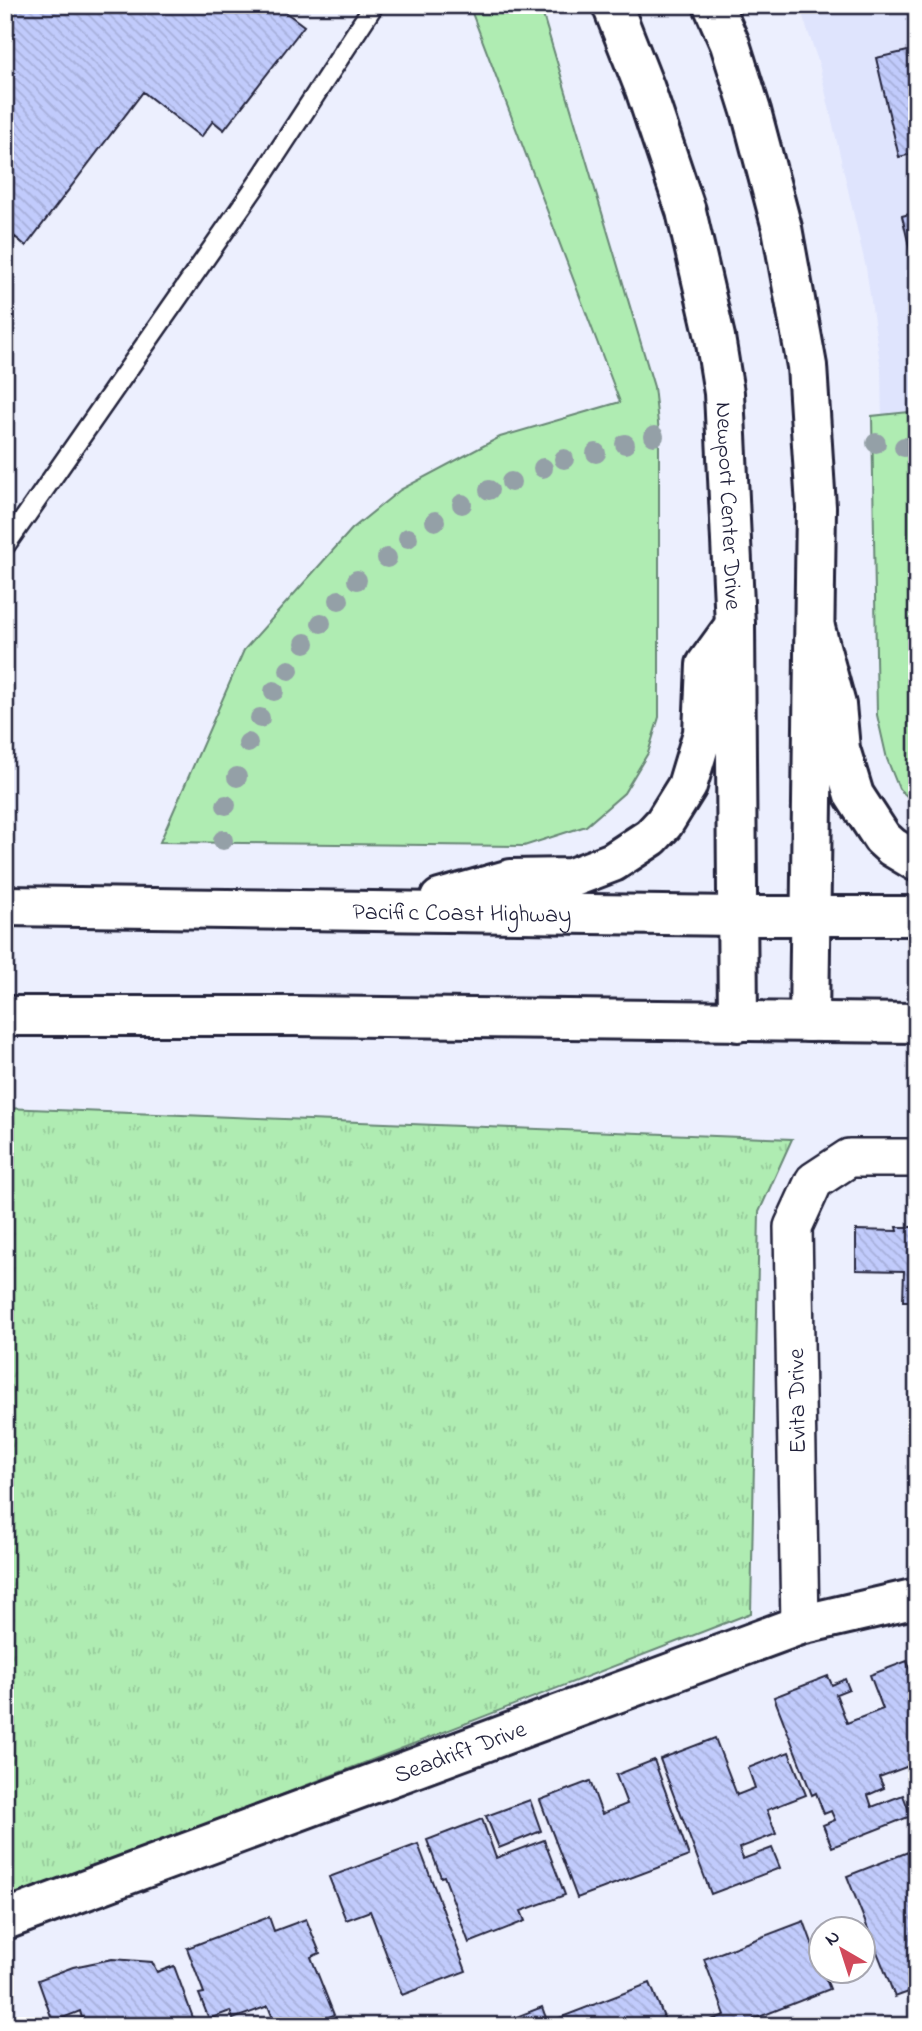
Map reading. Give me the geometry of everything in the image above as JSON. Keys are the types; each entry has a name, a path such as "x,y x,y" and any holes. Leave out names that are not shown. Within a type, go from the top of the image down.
{"main road":[{"name":"Newport Center Drive","path":"612,5 645,89 686,211 715,337 724,393 735,625 738,1022"},
{"path":"713,5 730,44 747,97 772,189 782,228 807,366 816,507 809,1022"},
{"path":"397,911 510,880 571,878 613,862 651,837 687,786 703,733 706,665 735,625"},
{"path":"815,628 836,705 841,750 854,795 881,838 917,862"},
{"name":"Pacific Coast Highway","path":"5,906 917,916"},
{"path":"5,1016 294,1016 917,1023"},
{"name":"Seadrift Drive","path":"5,1920 800,1625 917,1598"}],"street":[{"name":"Evita Drive","path":"800,1625 793,1227 814,1181 849,1157 917,1158"}],"lane":[{"path":"5,546 255,187 374,5"}],"shaded area":[{"path":"799,5 917,5 917,788 886,649 881,369 866,268 819,64"}],"green space":[{"path":"469,5 540,5 654,387 659,432 659,717 648,753 624,793 586,826 524,846 160,842 244,650 352,529 400,490 500,437 620,402"},
{"path":"909,412 917,414 917,805 899,789 887,759 877,715 872,416"},
{"path":"5,1108 792,1139 759,1212 751,1613 5,1902"}],"building":[{"path":"15,5 276,5 304,26 224,130 213,121 201,137 143,92 26,246 15,237 5,250 5,18"},
{"path":"917,49 917,155 899,157 876,58"},
{"path":"917,212 917,280 902,216"},
{"path":"897,1227 917,1227 917,1367 914,1367 915,1301 903,1301 904,1271 856,1270 856,1230 898,1231"},
{"path":"907,1661 915,1683 911,1684 915,1697 911,1698 917,1712 917,1763 879,1777 884,1788 868,1795 872,1807 903,1795 911,1816 832,1847 823,1825 835,1820 831,1811 824,1814 816,1793 812,1795 774,1697 828,1676 832,1685 845,1679 849,1689 836,1694 847,1723 883,1709 870,1675"},
{"path":"715,1738 737,1795 755,1788 748,1768 789,1752 806,1795 767,1810 776,1834 739,1848 743,1859 772,1848 780,1868 711,1894 660,1759"},
{"path":"654,1760 689,1856 577,1898 540,1800 590,1781 602,1814 627,1804 616,1775"},
{"path":"530,1800 541,1831 499,1848 486,1816"},
{"path":"482,1819 496,1858 544,1840 565,1895 521,1911 525,1921 469,1943 444,1876 441,1877 427,1840"},
{"path":"418,1844 466,1971 402,1995 370,1911 346,1920 329,1877"},
{"path":"908,1852 917,1873 917,1989 895,1997 876,1949 876,1916 863,1916 847,1876"},
{"path":"269,1917 274,1931 306,1919 320,1953 311,1957 334,2015 305,2026 276,2026 268,2006 233,2019 230,2011 209,2019 199,1994 204,1993 187,1948"},
{"path":"804,1921 806,1986 829,1986 830,1989 754,2019 757,2026 707,2026 706,2022 725,2015 704,1959"},
{"path":"112,1959 152,1962 157,1972 174,1966 196,2026 81,2026 80,2011 53,2022 38,1980 73,1967"},
{"path":"650,1983 667,2025 687,2017 690,2026 562,2026 559,2018"},
{"path":"542,2007 549,2026 493,2026"}]}
